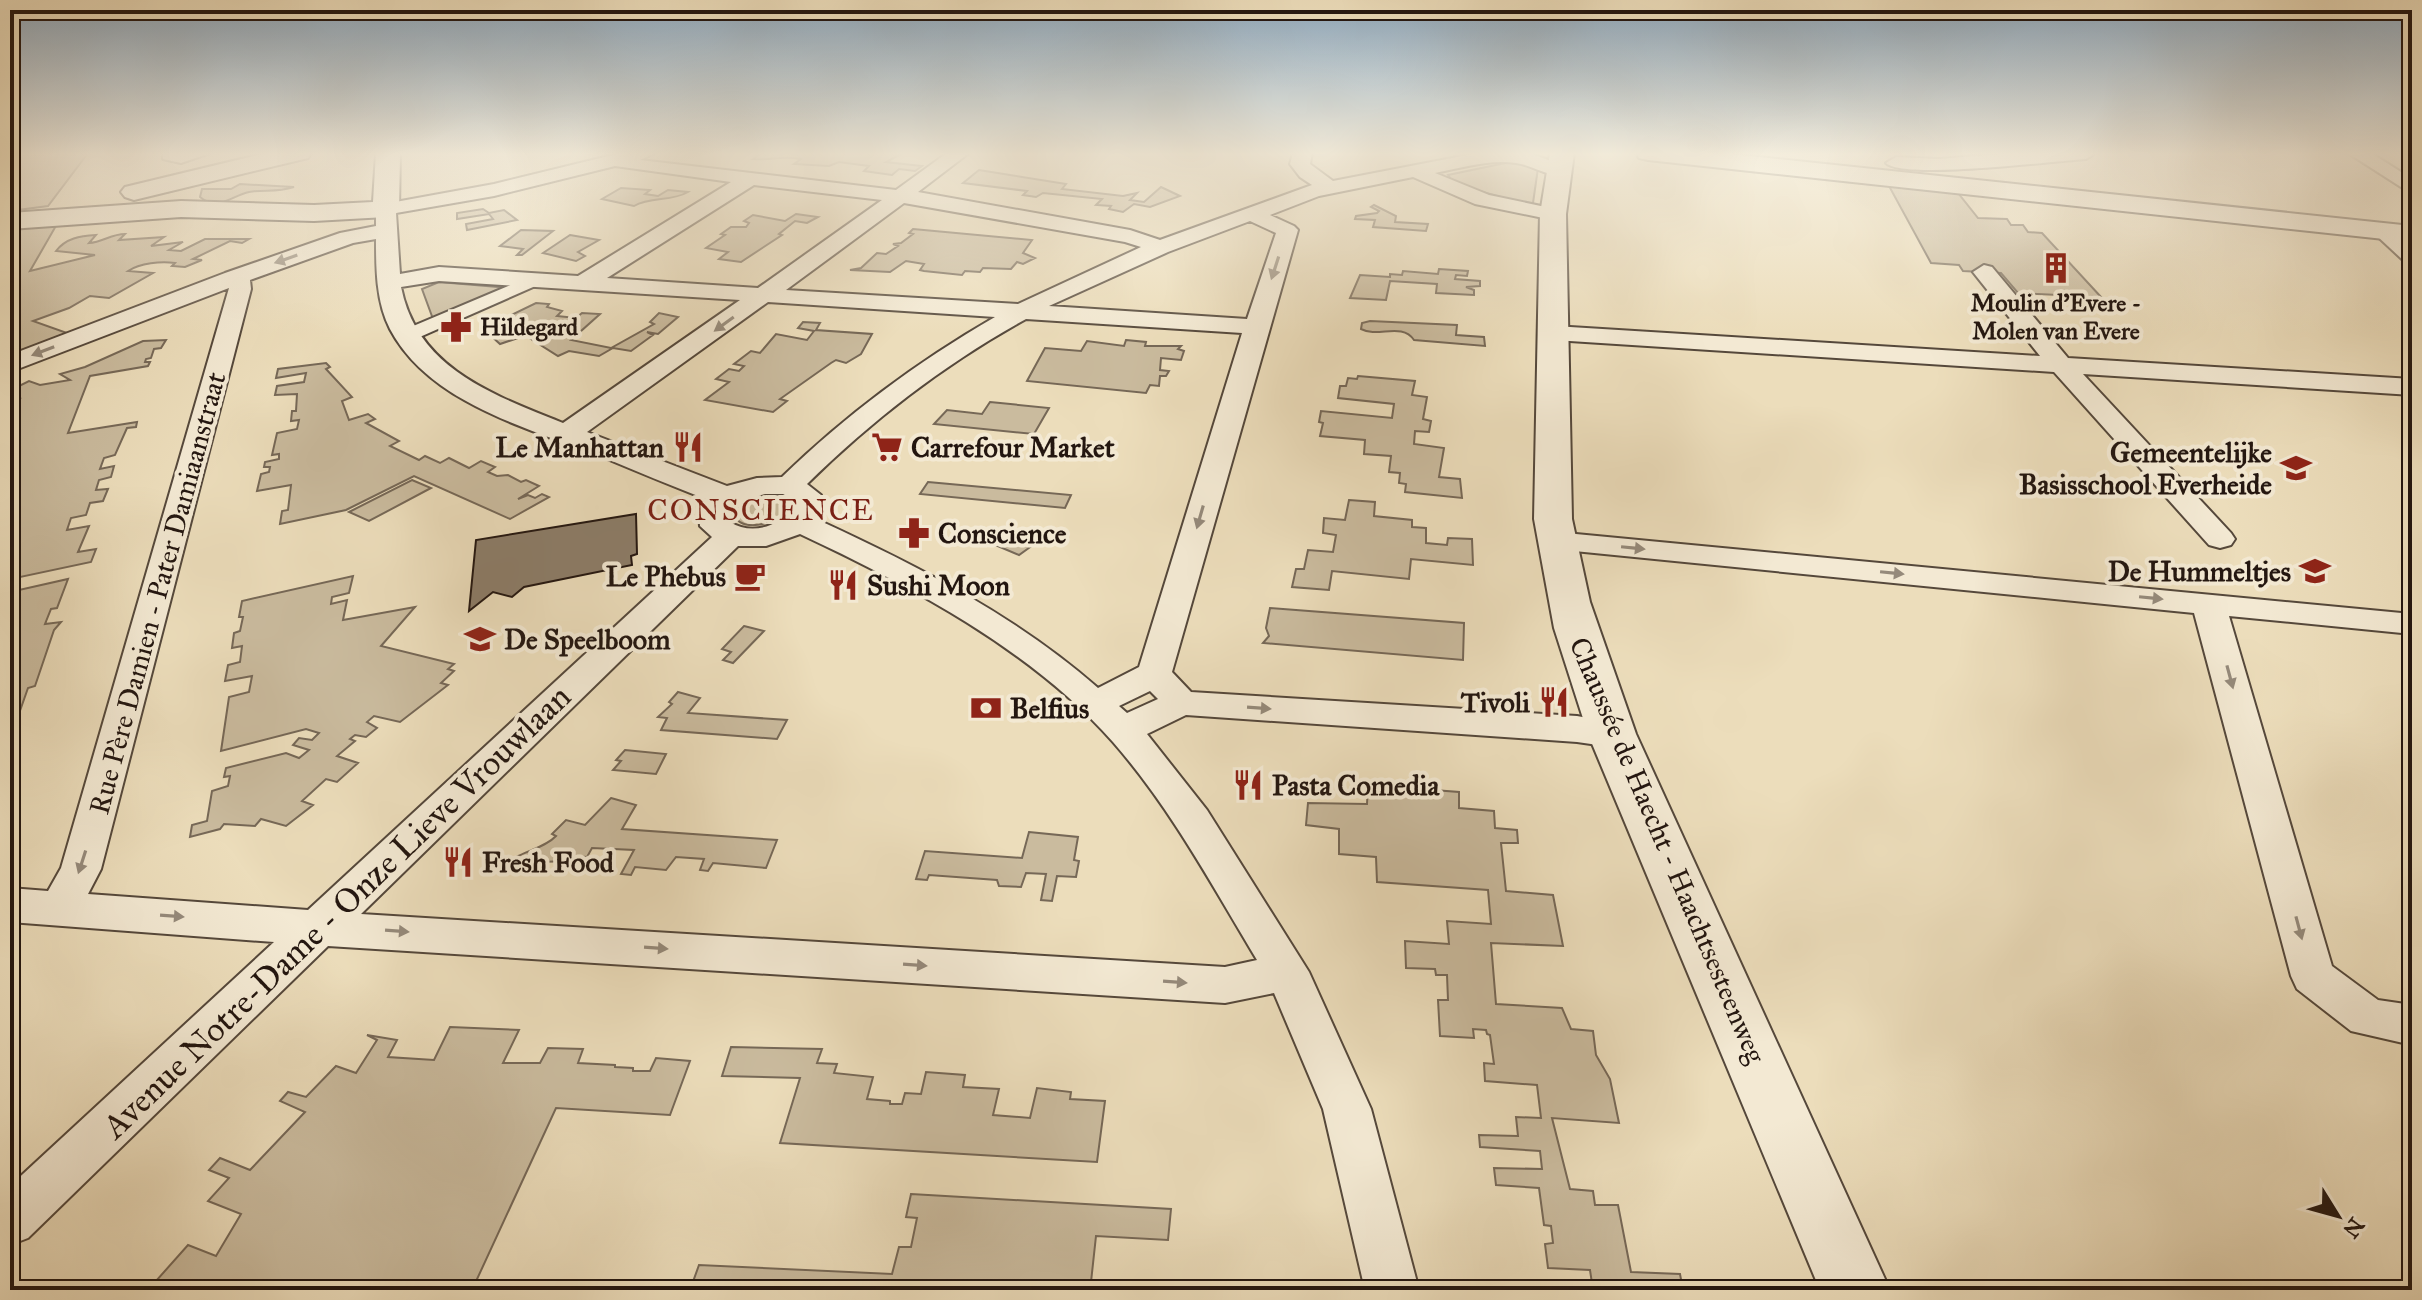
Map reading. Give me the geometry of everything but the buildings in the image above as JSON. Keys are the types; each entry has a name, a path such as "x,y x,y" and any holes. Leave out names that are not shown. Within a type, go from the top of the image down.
{"street":[{"path":"22,219 107,214"},
{"path":"322,214 387,219"},
{"path":"387,214 390,282 401,329 414,347 443,373 477,395 566,433 730,516 759,537 798,522 809,508 809,501 799,489 789,486 751,487 730,516"},
{"path":"10,364 407,214"},
{"path":"583,283 695,214"},
{"path":"566,433 601,412 876,214"},
{"path":"1002,214 1130,236 1160,247"},
{"path":"789,486 835,441 888,398 1023,312 1160,247 1256,214"},
{"name":"Chaussée de Haecht - Haachtsesteenweg","path":"1556,214 1553,519 1559,569 1580,650 1612,734 1855,1290"},
{"path":"2253,214 2412,234"},
{"path":"1095,704 1154,674 1287,230 1252,215"},
{"path":"2383,231 2412,256"},
{"path":"1984,272 2062,365 2220,539"},
{"path":"390,282 439,274 1256,327"},
{"name":"Rue Père Damien - Pater Damiaanstraat","path":"60,908 81,869 240,289 240,282 233,278"},
{"path":"406,336 534,280"},
{"path":"1554,333 2412,387"},
{"name":"Avenue Notre-Dame - Onze Lieve Vrouwlaan","path":"10,1220 319,928 730,516"},
{"path":"798,522 878,559 971,610 1064,677 1123,730 1149,760 1193,820 1287,972 1347,1109 1392,1290"},
{"path":"1555,541 2412,624"},
{"path":"2206,604 2214,620 2313,976 2367,1017 2412,1025"},
{"path":"1154,674 1181,703"},
{"path":"1123,730 1181,703 1577,729 1612,734"},
{"path":"10,905 319,928 1225,985 1287,972"}],"shaded area":[{"path":"457,214 509,214 517,220 467,230 466,224 493,219 489,214 457,219"},
{"path":"796,214 818,217 807,223 795,221 779,234 782,235 741,262 719,259 728,252 706,248 731,227 746,227 749,223 744,221 753,215 785,221"},
{"path":"1391,214 1396,216 1395,222 1428,224 1426,231 1373,227 1375,220 1355,219 1356,216"},
{"path":"1904,214 1975,214 1978,218 2007,219 2011,225 2023,225 2028,232 2042,233 2101,297 2018,293 2001,273 1963,271 1959,265 1931,263"},
{"path":"57,224 30,271 95,255 56,251 69,240 84,236 96,235 89,243 120,234 125,234 119,240 164,237 151,246 183,242 169,250 181,251 205,239 249,239 242,243 230,241 193,259 202,260 185,267 163,262 133,268 128,271 153,273 109,298 90,296 69,308 33,321 67,333 10,355 10,238 18,229"},
{"path":"913,229 1032,240 1023,253 1035,258 1023,264 1017,262 1011,269 983,268 980,272 965,271 962,275 920,270 924,264 906,261 890,272 850,270 861,268 877,253 886,254 898,246 893,244 901,243 913,234 909,233"},
{"path":"521,230 553,231 522,255 517,255 523,249 500,246"},
{"path":"570,235 599,240 578,252 585,256 576,261 543,253"},
{"path":"1439,269 1468,271 1467,276 1456,275 1455,279 1480,281 1480,286 1466,287 1474,290 1474,295 1436,293 1437,284 1390,281 1386,300 1350,298 1360,275 1390,277 1390,274 1402,275 1403,271 1438,274"},
{"path":"439,282 510,288 433,319 422,289"},
{"path":"536,303 549,304 547,307 562,311 557,316 576,318 582,313 600,314 571,340 611,348 654,324 650,322 659,313 678,317 658,334 647,332 653,335 631,351 613,348 599,356 569,351 558,356 531,339 556,330 547,324 536,328 539,331 500,344 490,335 496,333 489,326"},
{"path":"803,322 820,323 816,330 872,334 861,354 846,363 836,360 831,363 780,399 787,401 773,412 705,400 729,382 716,379 729,369 739,371 744,366 734,364 751,351 760,353 776,334 807,340 814,331 798,328"},
{"path":"1362,323 1457,325 1456,335 1484,337 1485,346 1414,340 1403,332 1361,329"},
{"path":"166,340 161,348 154,349 151,358 146,359 145,362 150,362 148,366 90,376 68,433 137,422 136,427 127,428 115,455 104,458 100,469 114,466 111,477 99,480 96,490 108,489 103,501 90,503 86,515 71,518 67,530 89,526 78,552 96,549 91,562 15,578 10,589 10,410 15,409 20,399 10,400 13,389 29,381 40,385 70,380 60,374 85,367 143,341"},
{"path":"1126,340 1146,342 1145,346 1181,346 1178,349 1184,351 1181,360 1161,358 1160,370 1169,371 1166,376 1160,376 1159,386 1150,385 1146,393 1027,381 1045,348 1081,351 1087,341 1124,346"},
{"path":"326,363 330,367 326,369 352,397 342,401 349,420 368,414 375,419 366,423 399,441 390,446 419,460 425,456 440,463 449,458 469,468 481,461 495,467 488,472 497,476 508,475 539,486 518,499 528,495 535,498 542,494 549,497 510,519 414,476 346,510 280,524 282,511 288,510 291,485 257,491 261,474 269,472 270,467 264,467 265,462 279,459 279,454 272,455 277,433 297,429 299,420 291,421 292,411 296,411 297,394 275,395 277,386 304,382 306,373 276,378 278,369"},
{"path":"1358,376 1415,381 1412,395 1427,397 1423,419 1431,421 1429,432 1415,431 1414,444 1444,448 1439,477 1460,479 1462,498 1405,492 1406,484 1399,483 1400,473 1389,472 1391,456 1364,454 1365,440 1320,436 1323,423 1319,422 1321,411 1392,418 1394,404 1338,398 1340,386 1346,386 1348,378 1357,379"},
{"path":"990,402 1049,408 1034,434 934,424 947,410 982,414"},
{"path":"412,480 431,488 369,521 349,512"},
{"path":"928,482 1071,495 1065,508 920,494"},
{"path":"759,495 779,496 786,500 787,511 774,520 758,525 737,519 732,513 740,502"},
{"path":"1349,500 1375,502 1374,516 1412,520 1412,527 1426,528 1426,543 1447,545 1448,538 1472,539 1473,565 1411,559 1409,579 1332,571 1329,590 1292,587 1296,569 1304,569 1308,550 1333,552 1336,535 1323,533 1324,518 1345,520"},
{"path":"997,528 1033,545 1019,555 981,539"},
{"path":"353,576 349,593 332,597 331,604 347,600 343,620 415,607 381,646 454,664 448,669 454,671 441,683 448,685 400,722 374,716 367,722 377,728 366,737 355,735 350,739 355,741 337,756 358,763 337,782 326,779 302,801 313,805 286,826 261,819 255,826 224,824 220,829 190,837 192,825 207,821 212,791 228,786 230,776 224,777 226,768 286,753 299,758 309,750 293,745 299,738 312,740 319,733 306,729 221,751 229,697 249,692 252,676 225,681 228,665 240,662 242,646 232,648 234,633 240,631 243,617 239,617 242,601"},
{"path":"68,579 57,608 51,609 45,624 61,622 54,630 35,686 28,688 16,722 10,723 10,592"},
{"path":"1270,608 1464,623 1463,660 1263,643 1269,636 1266,628"},
{"path":"744,626 764,631 733,663 723,660 731,652 722,649"},
{"path":"678,692 700,698 688,713 787,720 777,739 661,730 667,718 658,717 672,704 669,702"},
{"path":"625,750 666,754 656,774 613,770 621,761 616,760"},
{"path":"1368,785 1459,792 1459,808 1494,811 1495,828 1517,830 1518,843 1501,843 1506,891 1553,895 1563,946 1491,943 1496,1004 1562,1008 1571,1029 1593,1031 1596,1055 1610,1079 1619,1123 1552,1118 1570,1189 1593,1191 1595,1205 1618,1205 1631,1272 1680,1274 1683,1290 1593,1290 1590,1270 1548,1268 1545,1244 1553,1243 1551,1226 1544,1225 1539,1188 1496,1185 1494,1168 1542,1169 1540,1151 1480,1147 1479,1135 1518,1136 1516,1117 1541,1118 1537,1085 1485,1081 1484,1063 1494,1064 1490,1035 1486,1030 1473,1029 1474,1038 1440,1036 1438,1000 1448,1000 1447,975 1436,975 1435,969 1406,968 1405,941 1449,944 1447,921 1491,924 1488,890 1377,882 1376,857 1339,854 1339,829 1306,825 1308,803 1367,804"},
{"path":"611,798 636,805 622,829 777,840 766,868 713,863 708,871 700,870 704,859 676,857 666,870 635,867 631,875 621,874 634,850 592,848 587,857 574,856 571,861 538,862 534,869 504,868 515,858 550,841 556,836 552,834 566,820 585,825"},
{"path":"1029,832 1078,837 1074,860 1079,861 1076,877 1057,876 1052,901 1041,900 1046,874 1026,873 1021,887 999,886 997,880 929,875 927,880 916,879 925,851 1022,858"},
{"path":"450,1027 519,1030 503,1063 540,1063 548,1048 583,1049 578,1063 615,1065 633,1068 633,1071 650,1071 656,1058 690,1061 670,1115 556,1108 472,1290 148,1290 188,1245 216,1256 241,1214 208,1201 229,1178 209,1170 220,1158 250,1170 305,1112 280,1101 288,1092 306,1097 336,1066 356,1073 377,1040 367,1035 397,1040 388,1057 434,1060"},
{"path":"731,1047 822,1049 817,1063 837,1064 834,1073 873,1077 867,1099 890,1101 890,1104 902,1104 905,1093 921,1094 926,1072 965,1075 963,1087 999,1089 993,1115 1030,1118 1037,1088 1071,1092 1070,1099 1105,1101 1097,1162 780,1143 800,1078 722,1076"},
{"path":"911,1194 1171,1209 1168,1240 1096,1236 1091,1282 1156,1286 1155,1290 690,1290 699,1265 892,1274 899,1247 911,1247 917,1218 906,1217"}],"place":[{"name":"Moulin d'Evere - Molen van Evere","path":"2056,268"},
{"name":"Hildegard","path":"456,327"},
{"name":"Le Manhattan","path":"688,447"},
{"name":"Carrefour Market","path":"887,447"},
{"name":"Gemeentelijke Basisschool Everheide","path":"2296,468"},
{"name":"Conscience","path":"914,533"},
{"name":"De Hummeltjes","path":"2315,571"},
{"name":"Le Phebus","path":"750,576"},
{"name":"Sushi Moon","path":"843,585"},
{"name":"De Speelboom","path":"480,639"},
{"name":"Tivoli","path":"1554,702"},
{"name":"Belfius","path":"986,708"},
{"name":"Pasta Comedia","path":"1248,785"},
{"name":"Fresh Food","path":"458,862"}],"district":[{"name":"CONSCIENCE","path":"761,510"}]}
